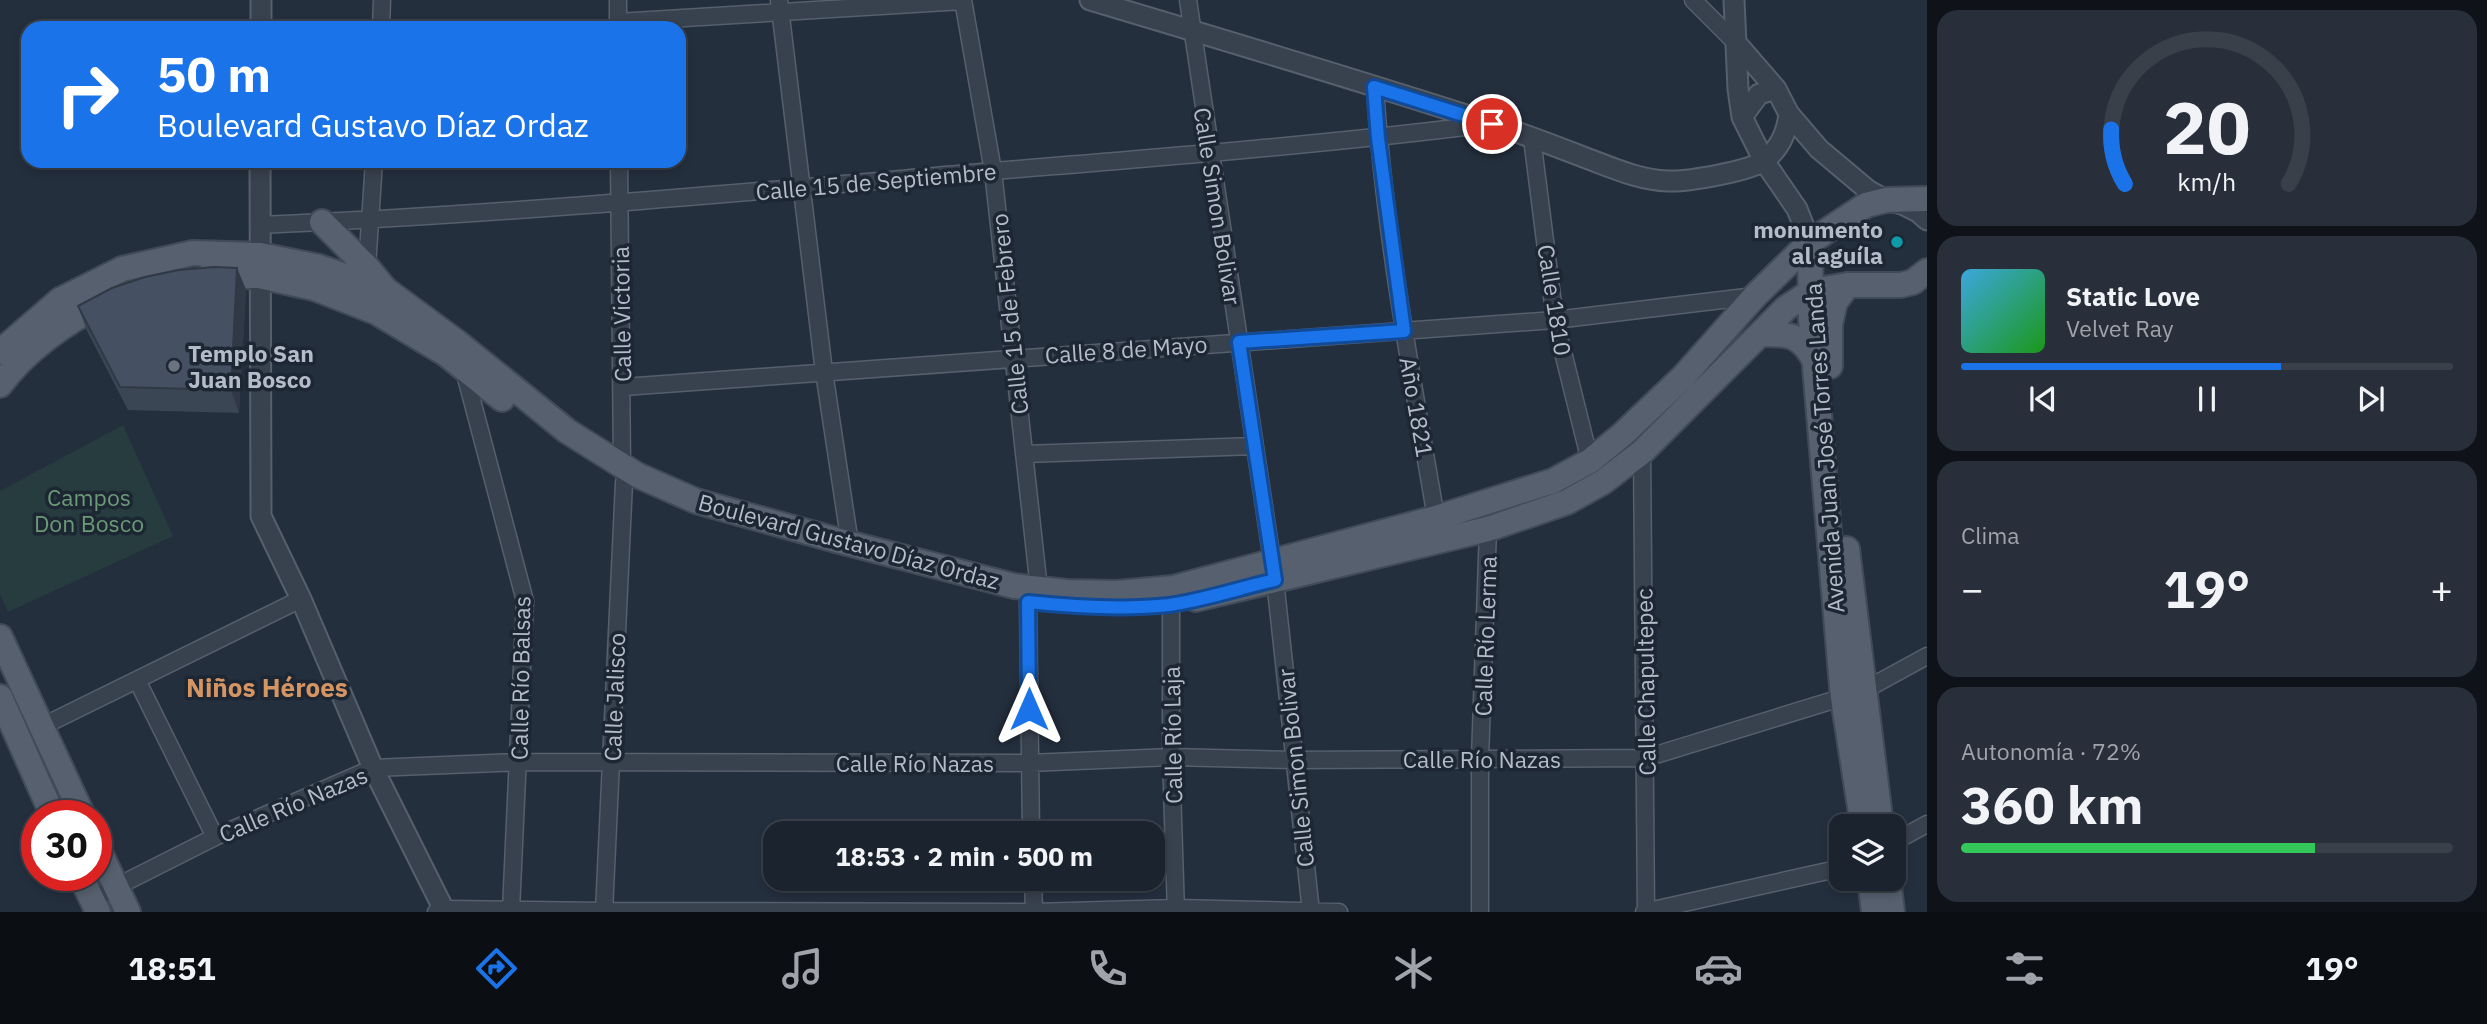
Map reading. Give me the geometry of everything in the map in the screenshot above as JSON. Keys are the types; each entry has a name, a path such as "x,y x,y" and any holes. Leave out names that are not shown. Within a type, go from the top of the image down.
{"main road":[{"name":"Boulevard Gustavo Díaz Ordaz","path":"0,352 60,300 122,269 192,253 259,265 319,267 386,289 623,474 696,500 850,544 1014,586 1071,607 1122,608 1171,604 1553,481 1590,461 1623,434 1684,377 1755,296 1810,242 1866,205 1885,200 1927,199"},
{"path":"322,222 386,289"},
{"name":"Avenida Juan José Torres Landa","path":"1810,242 1811,319 1853,695 1878,814"},
{"name":"Boulevard Gustavo Díaz Ordaz","path":"0,385 17,363 73,318 129,290 259,265 376,312 446,354 561,444 705,516 840,558 1012,600 1034,595 1117,593 1173,588 1273,571 1488,529 1567,502 1603,482 1642,452 1786,308 1812,291 1848,285 1901,285 1913,282 1927,271"},
{"name":"Avenida Juan José Torres Landa","path":"1848,285 1835,302 1828,353 1846,539 1853,695 1862,814"},
{"path":"1760,334 1786,334 1795,337 1804,343 1815,360"},
{"path":"0,637 75,800"},
{"path":"0,697 46,800"},
{"path":"112,876 128,912"},
{"path":"1872,891 1874,912"},
{"path":"1890,891 1892,912"}],"street":[{"path":"261,0 261,21"},
{"path":"381,21 382,0"},
{"path":"618,0 618,21"},
{"path":"1090,0 1492,124 1625,173 1670,182 1732,172 1764,161 1783,139 1789,114"},
{"name":"Calle Simon Bolivar","path":"1188,0 1273,571 1311,912"},
{"path":"1693,0 1738,45 1776,89 1789,114 1819,149 1868,191 1885,200 1902,204 1927,220"},
{"name":"Avenida Juan José Torres Landa","path":"1734,0 1742,117 1764,161 1797,209 1810,242"},
{"path":"650,21 780,5 963,1"},
{"name":"Calle 15 de Febrero","path":"963,1 993,171 1025,454 1034,595 1029,762 1031,821"},
{"path":"780,5 824,372 850,544"},
{"name":"Año 1821","path":"1374,87 1378,138 1404,331 1436,518"},
{"path":"1742,117 1759,94 1776,89"},
{"name":"Calle 15 de Septiembre","path":"260,225 371,220 803,188 1378,138 1492,124"},
{"name":"Calle 1810","path":"1532,138 1555,320 1590,461"},
{"path":"260,168 261,516 301,599 373,768 442,911 1339,912"},
{"path":"367,267 374,168"},
{"name":"Calle Victoria","path":"619,168 623,474"},
{"name":"Calle 8 de Mayo","path":"623,387 1555,320 1755,296"},
{"name":"Calle Río Balsas","path":"464,370 525,601 511,910"},
{"path":"1025,454 1254,446"},
{"name":"Calle Chapultepec","path":"1642,452 1645,912"},
{"name":"Calle Jalisco","path":"604,912 623,474"},
{"name":"Calle Río Lerma","path":"1480,912 1480,758 1488,529"},
{"path":"41,727 301,599"},
{"name":"Calle Río Laja","path":"1171,604 1171,757 1176,910"},
{"name":"Calle Río Nazas","path":"95,906 117,886 215,837 373,768 519,762 1029,762 1171,757 1294,760 1646,758 1853,695 1927,656"},
{"path":"137,680 215,837"},
{"path":"1906,835 1927,824"},
{"path":"1645,912 1829,871"},
{"path":"1033,891 1034,912"}],"green space":[{"name":"Campos Don Bosco","path":"123,425 173,536 8,612 0,594 0,491"}],"building":[{"name":"Templo San Juan Bosco","path":"214,267 237,268 231,390 120,387 78,306 112,288 145,277"}],"place":[{"name":"monumento al aguíla","path":"1897,242"},
{"name":"Templo San Juan Bosco","path":"174,366"}],"district":[{"name":"Niños Héroes","path":"267,687"}],"route":[{"path":"1029,709 1028,602 1071,607 1122,608 1171,604 1275,580 1239,342 1404,331 1378,138 1374,87 1492,124"}]}
